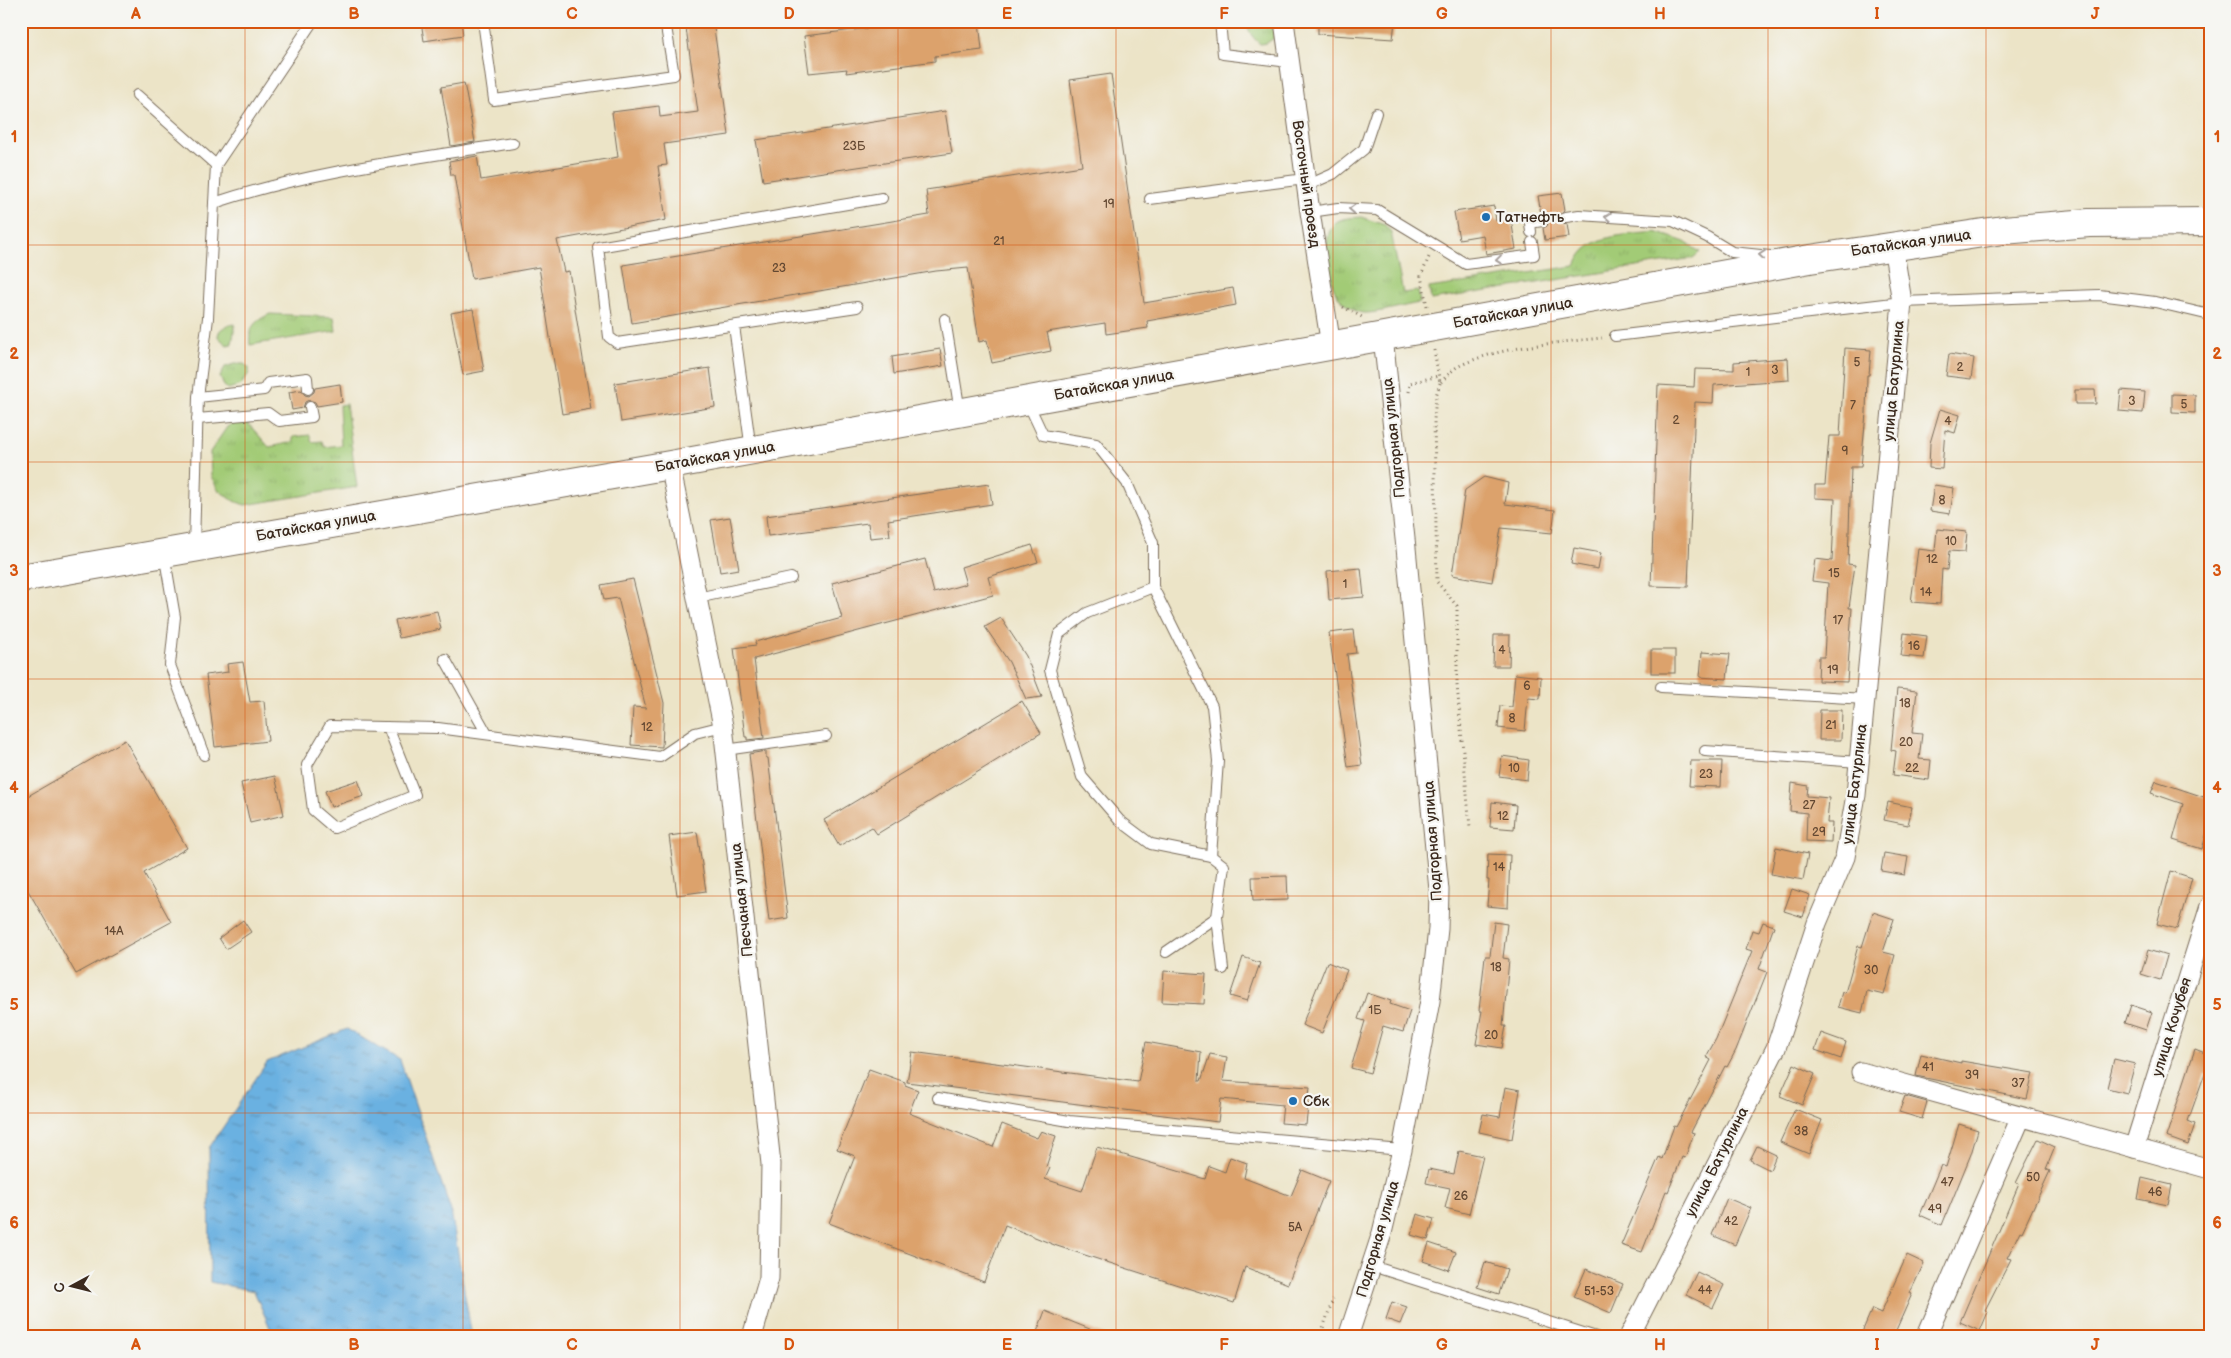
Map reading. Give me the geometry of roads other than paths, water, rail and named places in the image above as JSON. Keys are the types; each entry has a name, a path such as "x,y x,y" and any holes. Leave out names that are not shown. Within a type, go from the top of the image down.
{"highway":[{"name":"Батайская улица","path":"21,578 670,466 1331,346 1376,326 2003,230 2089,223 2210,222"}],"street":[{"name":"Восточный проезд","path":"1284,21 1310,212 1331,346"},
{"name":"улица Батурлина","path":"1628,1337 1776,1048 1817,923 1845,857 1859,762 1902,302 1893,246"},
{"name":"Подгорная улица","path":"1348,1337 1382,1233 1402,1150 1430,1001 1438,929 1439,890 1407,557 1376,326"},
{"name":"Песчаная улица","path":"670,466 723,726 771,1164 769,1278 752,1337"},
{"name":"улица Кочубея","path":"2134,1148 2210,906"},
{"path":"1861,1072 2210,1169"},
{"path":"1926,1337 2021,1117"}],"lane":[{"path":"194,547 198,397 208,318 216,165 313,21"},
{"path":"483,21 494,100 674,75 665,21"},
{"path":"1220,21 1223,54 1290,62"},
{"path":"137,95 216,165"},
{"path":"1150,199 1306,182 1333,174 1364,149 1376,113"},
{"path":"214,203 243,193 307,177 513,143"},
{"path":"857,307 617,343 609,337 598,247 882,198"},
{"path":"1310,212 1338,208 1377,210 1466,264 1534,255 1530,223 1542,221"},
{"path":"1566,217 1580,215 1673,221 1707,237 1732,252 1810,259"},
{"path":"1615,336 1902,302 2099,295 2155,302 2210,315"},
{"path":"945,319 960,413"},
{"path":"734,326 751,451"},
{"path":"198,397 264,390 268,383 307,378 308,389"},
{"path":"1027,400 1043,435 1096,444 1127,483 1152,543 1153,587 1212,706 1218,761 1212,856"},
{"path":"197,419 268,413 279,421 312,416 310,407"},
{"path":"164,552 175,617 170,665 204,755"},
{"path":"697,598 791,578"},
{"path":"1153,587 1087,613 1059,634 1050,670 1082,777 1119,820 1151,844 1212,856 1224,866 1217,917 1223,969"},
{"path":"445,659 487,734"},
{"path":"1661,687 1865,699"},
{"path":"388,727 415,795 334,828 313,810 307,765 330,726 388,727 438,728 660,757 695,733 723,726"},
{"path":"725,750 826,736"},
{"path":"1705,751 1859,762"},
{"path":"1166,952 1217,917"},
{"path":"938,1098 1069,1121 1402,1150"},
{"path":"1372,1266 1596,1337"}],"water":[{"path":"347,1029 400,1060 451,1211 472,1337 274,1337 254,1291 210,1282 209,1148 267,1062"}],"place":[{"name":"Татнефть","path":"1486,217"},
{"name":"Сбк","path":"1293,1101"}]}
